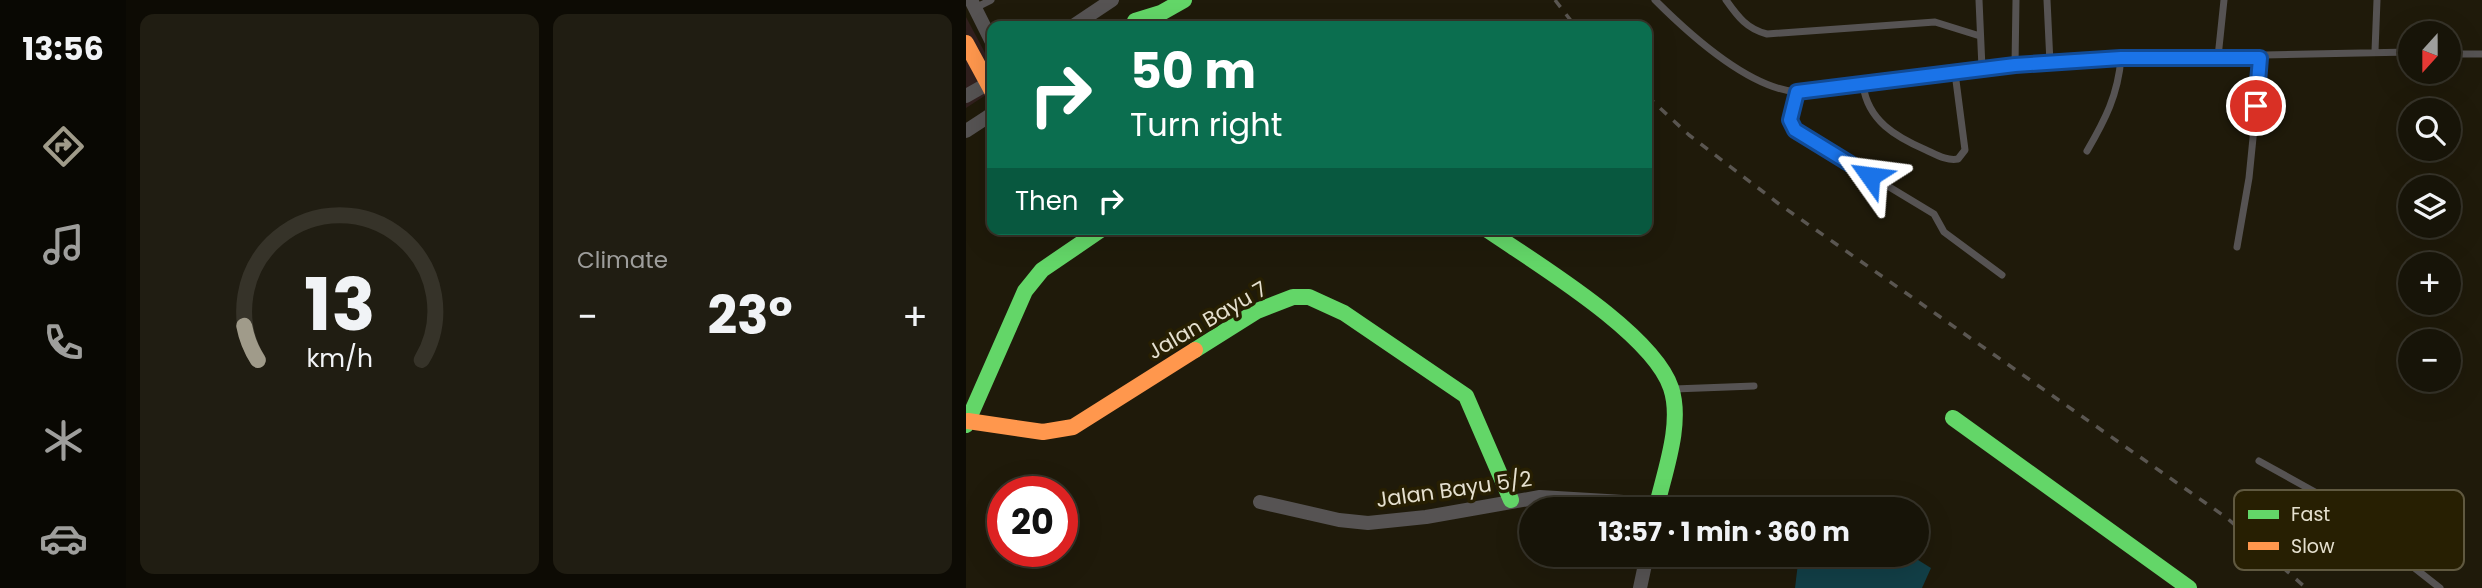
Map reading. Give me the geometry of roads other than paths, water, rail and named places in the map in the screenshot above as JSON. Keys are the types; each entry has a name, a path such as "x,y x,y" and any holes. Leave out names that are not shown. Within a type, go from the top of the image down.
{"street":[{"path":"1080,21 1112,0"},
{"path":"1135,21 1165,0"},
{"path":"1139,21 1184,0"},
{"path":"973,4 987,32"},
{"path":"966,43 987,78"},
{"path":"966,96 987,87"},
{"path":"966,131 987,117"},
{"path":"967,423 1026,291 1042,270 1093,235"},
{"path":"1494,235 1618,324 1647,353 1668,380 1673,432 1659,497"},
{"name":"Jalan Bayu 7","path":"967,423 1043,432 1073,427 1257,311 1293,297 1309,298 1344,313 1466,396 1511,500"},
{"path":"1953,418 2189,588"},
{"name":"Jalan Bayu 5/2","path":"1546,497 1566,497"},
{"name":"Jalan Bayu 5/2","path":"1259,502 1339,520 1368,523 1426,517 1519,499"},
{"path":"1640,588 1644,567"}],"lane":[{"path":"973,4 991,0"},
{"path":"1655,0 1679,24 1748,74 1766,85 1797,92 2015,65 2121,58 2260,58 2398,52"},
{"path":"1727,0 1740,20 1756,31 1767,34 1935,22 1980,36"},
{"path":"1979,0 1982,68"},
{"path":"2015,65 2016,0"},
{"path":"2047,0 2050,63"},
{"path":"2218,57 2224,0"},
{"path":"2375,51 2377,0"},
{"path":"2461,54 2482,54"},
{"path":"2087,151 2116,96 2121,58"},
{"path":"2237,247 2249,178 2260,58"},
{"path":"1863,85 1869,107 1892,132 1940,156 1958,159 1965,150 1955,73"},
{"path":"1797,92 1790,120 1795,130 1934,214 1944,232 2002,275"},
{"path":"1671,390 1754,386"},
{"path":"2259,461 2311,490"},
{"path":"2417,570 2440,588"}],"water":[{"path":"1798,567 1931,568 1922,588 1795,588"}],"railway":[{"path":"1555,0 1571,21"},
{"path":"1652,101 1689,135 1779,204 2234,524"},
{"path":"2286,570 2306,588"}]}
